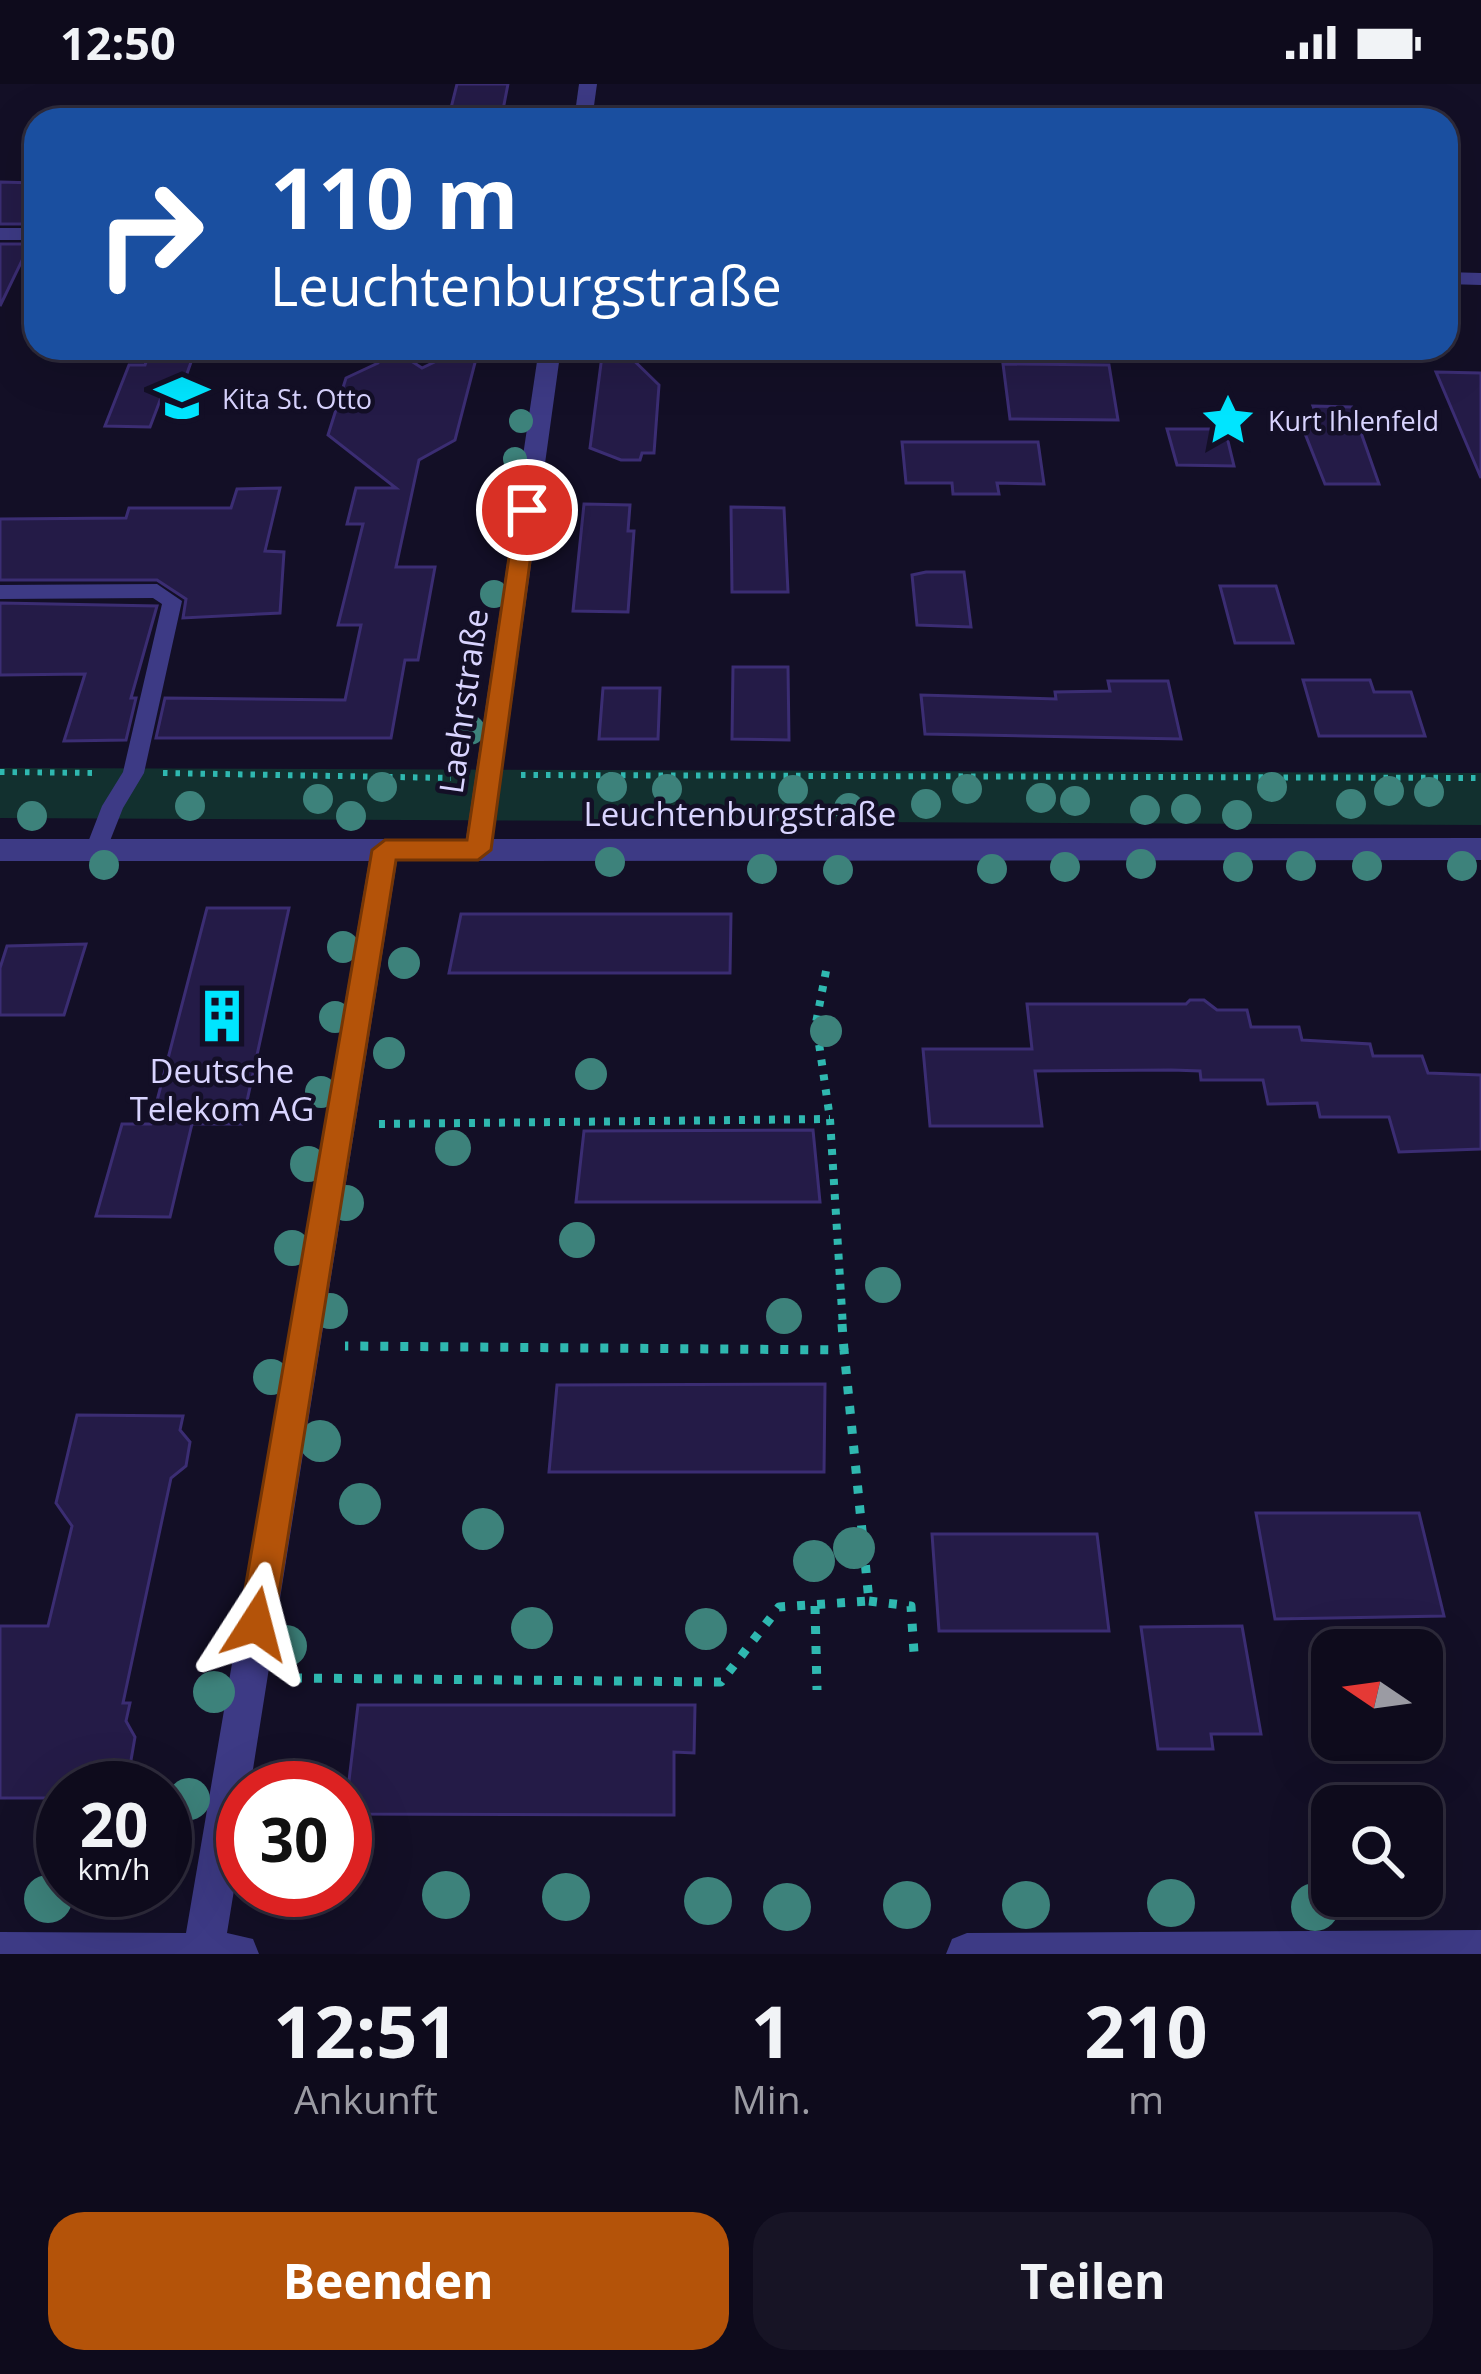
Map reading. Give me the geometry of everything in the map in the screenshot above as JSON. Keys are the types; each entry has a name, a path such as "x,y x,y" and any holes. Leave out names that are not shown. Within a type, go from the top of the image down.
{"street":[{"name":"Laehrstraße","path":"478,850 548,360"},
{"name":"Leuchtenburgstraße","path":"0,850 1481,849"},
{"path":"203,1953 385,850"},
{"path":"967,1954 1481,1951"},
{"path":"0,1953 238,1954"}],"lane":[{"path":"0,592 157,590 170,597 159,669 133,773 113,806 97,850"}],"path":[{"path":"0,772 451,778"},
{"path":"519,775 1481,778"},
{"path":"826,971 816,1023 830,1119 844,1350 869,1601"},
{"path":"379,1124 830,1119"},
{"path":"345,1346 844,1350"},
{"path":"294,1678 721,1682 779,1607 869,1601 911,1606 914,1653"},
{"path":"815,1606 817,1690"}],"green space":[{"path":"0,768 1481,773 1481,825 0,818"}],"building":[{"path":"457,84 508,84 503,108 451,108"},
{"path":"0,182 24,183 24,224 0,224"},
{"path":"0,244 24,244 24,256 0,306"},
{"path":"147,360 192,360 184,382 167,382 150,427 105,426 129,365 145,365"},
{"path":"379,360 410,360 422,368 439,360 476,360 455,440 419,460 396,567 435,567 418,660 405,660 391,738 156,738 165,698 345,700 361,625 338,625 363,524 347,524 356,488 396,488 328,435 346,378"},
{"path":"601,360 633,360 659,385 654,453 642,453 640,460 621,460 590,448"},
{"path":"1003,364 1109,365 1118,420 1010,419"},
{"path":"1436,372 1481,373 1481,478"},
{"path":"1313,406 1352,407 1379,484 1325,484 1302,426 1321,427"},
{"path":"1167,429 1225,429 1234,466 1177,465"},
{"path":"902,442 1038,442 1044,484 997,483 999,494 953,494 952,483 906,483"},
{"path":"280,488 265,551 284,552 280,613 183,618 186,599 157,580 0,580 0,519 126,518 129,508 231,508 237,489"},
{"path":"584,504 630,505 628,531 634,531 628,612 573,611"},
{"path":"731,507 784,508 788,592 732,592"},
{"path":"964,572 971,627 917,625 912,575"},
{"path":"1220,586 1276,586 1293,643 1235,643"},
{"path":"0,603 157,606 131,698 136,698 126,740 64,741 85,674 0,675"},
{"path":"733,667 788,667 789,740 732,739"},
{"path":"1303,680 1370,680 1374,692 1411,692 1425,736 1319,736"},
{"path":"1108,681 1168,681 1181,739 925,734 921,695 1056,699 1055,692 1110,691"},
{"path":"603,688 660,688 658,739 599,739"},
{"name":"Deutsche Telekom AG","path":"207,908 289,908 242,1124 192,1124 170,1217 96,1216 122,1124 151,1124"},
{"path":"461,914 731,914 730,973 449,973"},
{"path":"86,944 64,1015 0,1015 0,968 7,946"},
{"path":"1204,1000 1217,1010 1247,1010 1251,1027 1299,1027 1302,1040 1370,1044 1373,1056 1422,1056 1428,1073 1481,1075 1481,1149 1399,1152 1389,1117 1320,1117 1317,1103 1268,1104 1263,1080 1201,1080 1200,1071 1035,1071 1042,1126 930,1126 923,1049 1032,1049 1027,1004 1186,1004"},
{"path":"813,1130 820,1202 576,1202 584,1131"},
{"path":"825,1384 824,1472 549,1472 557,1385"},
{"path":"77,1415 183,1416 180,1430 190,1442 186,1466 171,1478 123,1703 130,1703 126,1721 135,1737 131,1761 36,1761 36,1798 0,1798 0,1626 48,1626 72,1526 56,1503"},
{"path":"1256,1513 1419,1513 1444,1616 1275,1619"},
{"path":"932,1534 1097,1534 1109,1631 939,1631"},
{"path":"1242,1626 1261,1734 1211,1734 1213,1749 1158,1749 1141,1627"},
{"path":"358,1705 695,1705 694,1753 674,1752 674,1815 372,1814 372,1761 351,1761"}],"place":[{"name":"Kita St. Otto","path":"182,398"},
{"name":"Kurt Ihlenfeld","path":"1228,420"},
{"name":"Deutsche Telekom AG","path":"222,1016"}],"route":[{"path":"256,1624 385,850 478,850 527,510"}]}
